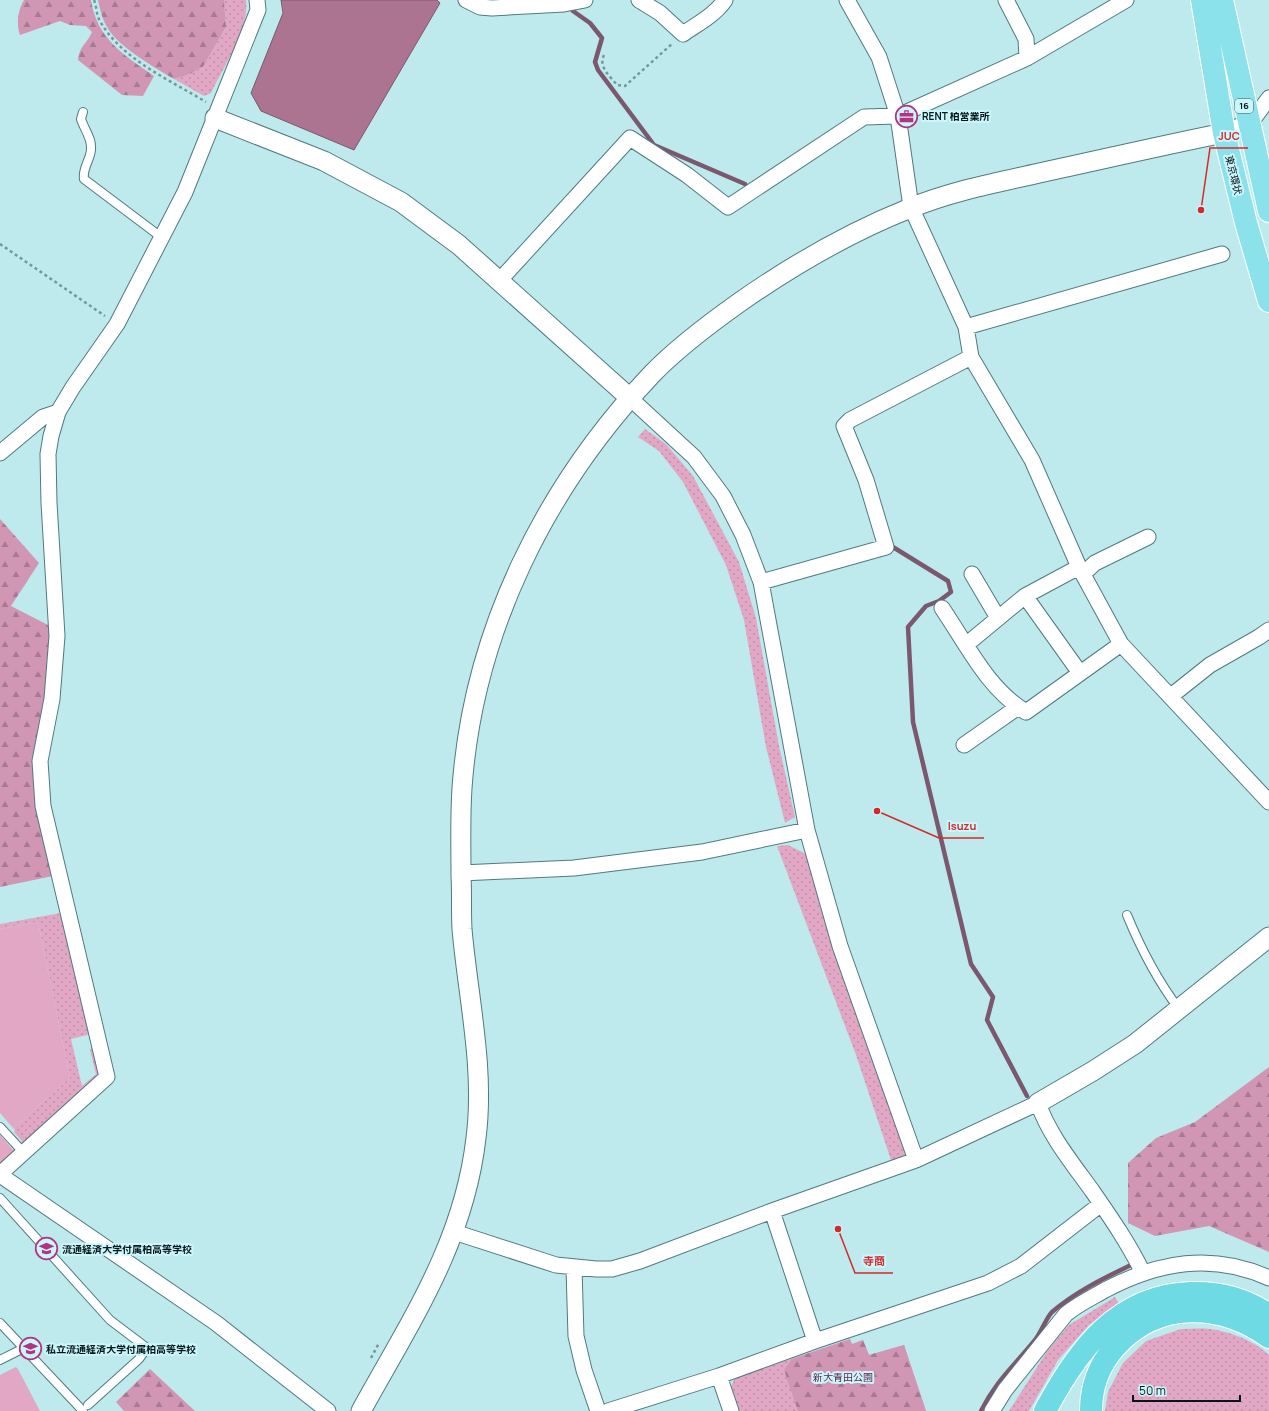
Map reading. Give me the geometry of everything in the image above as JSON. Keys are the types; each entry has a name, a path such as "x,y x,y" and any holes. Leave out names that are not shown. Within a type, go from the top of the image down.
{"highway":[{"name":"東京環状","path":"1202,0 1224,133 1246,223 1269,301"},
{"name":"16","path":"1222,0 1269,211"},
{"path":"1045,1411 1063,1377 1090,1342 1125,1311 1142,1303 1180,1293 1201,1292 1224,1295 1245,1302 1269,1315"},
{"path":"1090,1411 1094,1384 1100,1368 1109,1353 1120,1341 1145,1322 1177,1312 1210,1312 1242,1321 1269,1336"}],"street":[{"path":"257,0 258,10 185,192 117,324 73,387 58,412 48,454 57,636 52,699 40,761 43,806 107,1077 0,1174 216,1323 328,1411"},
{"path":"466,0 480,7 492,8 564,4 585,0"},
{"path":"639,0 660,13 683,34 716,10 725,0"},
{"path":"846,0 879,57 898,116 911,207 966,327 971,357 1032,460 1081,570 1121,644 1269,802"},
{"path":"1006,0 1026,39 1027,58"},
{"path":"499,281 630,138 687,175 728,208 864,117 898,116 1027,58 1126,0"},
{"path":"361,1411 429,1291 454,1232 471,1167 476,1139 478,1109 474,1026 462,927 461,873 462,788 468,733 478,684 502,610 518,570 538,530 566,482 653,373 698,333 769,281 799,262 852,234 911,207 997,183 1224,133 1249,125 1269,98"},
{"path":"216,114 324,161 401,202 459,245 694,457 723,496 744,536 761,582 806,830 840,946 916,1160"},
{"path":"966,327 1222,254"},
{"path":"761,582 886,547 866,480 844,426 850,420 971,357"},
{"path":"0,453 43,417 58,412"},
{"path":"967,644 1025,596 1095,564 1148,537"},
{"path":"972,574 998,618"},
{"path":"1025,596 1080,673"},
{"path":"942,608 994,685 1018,707 1026,712 1121,644"},
{"path":"1171,696 1210,665 1269,630"},
{"path":"964,745 1018,707"},
{"path":"461,873 574,868 702,852 806,830"},
{"path":"454,1232 533,1258 574,1268 596,1270 627,1265 772,1211 916,1160 1038,1103 1119,1055 1179,1010 1269,937"},
{"path":"1038,1103 1041,1112 1063,1150 1118,1229 1143,1273"},
{"path":"608,1411 719,1376 815,1341 988,1283 1021,1266 1101,1204"},
{"path":"772,1211 815,1341"},
{"path":"992,1411 1005,1390 1066,1314 1078,1304 1143,1273 1172,1264 1204,1263 1234,1267 1269,1278"},
{"path":"574,1268 576,1336 584,1370 598,1411"},
{"path":"719,1376 731,1411"}],"lane":[{"path":"83,112 81,119 91,141 91,150 83,174 84,179 161,237"},
{"path":"1127,915 1142,952 1179,1010"},
{"path":"0,1127 24,1153"},
{"path":"0,1198 110,1320 146,1348 139,1359 87,1410 0,1323"},
{"path":"0,1360 24,1348"}],"path":[{"path":"94,0 98,19 109,35 142,63 216,114"},
{"path":"604,55 601,61 602,65 617,85 625,86 683,34"},
{"path":"0,244 117,324"},
{"path":"370,1361 380,1341"}],"green space":[{"path":"24,0 91,0 94,14 106,36 122,53 154,76 143,96 122,95 78,60 82,48 92,32 86,26 70,25 60,21 20,35 18,17"},
{"path":"98,0 224,0 226,27 203,67 190,74 174,79 137,56 119,42 105,24"},
{"path":"224,0 246,0 244,22 240,35 211,93 204,96 174,79 190,74 203,67 226,27"},
{"path":"645,429 666,444 693,476 739,562 756,618 779,746 795,817 785,823 766,747 744,620 726,565 683,482 659,451 638,437"},
{"path":"0,519 39,563 11,606 50,626 45,703 53,876 0,887"},
{"path":"788,845 806,854 824,920 905,1147 905,1155 893,1166 856,1055 777,846"},
{"path":"61,913 91,1034 71,1039 82,1086 96,1074 90,1050 94,1046 103,1077 27,1147 14,1132 15,1130 13,1128 70,1078 38,922 0,929 0,924"},
{"path":"38,922 70,1078 13,1128 0,1113 0,929"},
{"path":"1269,1067 1269,1252 1209,1226 1155,1236 1128,1223 1128,1163 1156,1138 1195,1122"},
{"path":"0,1135 16,1153 0,1167"},
{"path":"1115,1297 1119,1304 1089,1325 1058,1360 1029,1411 1009,1411 1048,1350 1069,1325"},
{"path":"1181,1329 1206,1329 1225,1332 1257,1345 1269,1355 1269,1411 1105,1411 1108,1392 1123,1363 1146,1341"},
{"name":"新大青田公園","path":"850,1339 852,1344 863,1340 869,1355 904,1345 926,1411 738,1411 730,1388 735,1378"},
{"name":"新大青田公園","path":"850,1339 852,1344 863,1340 869,1355 904,1345 926,1411 798,1411 784,1370 792,1359"},
{"path":"16,1367 40,1411 0,1411 0,1375"},
{"path":"150,1369 195,1411 124,1411 116,1402"}],"shaded area":[{"path":"281,0 437,0 440,3 354,150 261,111 251,93 283,13"}],"waterway":[{"path":"573,11 590,23 602,38 595,62 598,70 654,145 745,184"},
{"path":"888,544 948,581 951,592 939,601 926,606 908,627 913,722 971,964 993,997 987,1020 1027,1096"},
{"path":"981,1411 999,1382 1037,1337 1052,1312 1100,1280 1131,1265"}],"place":[{"name":"RENT 柏営業所","path":"906,116"},
{"name":"JUC","path":"1201,210"},
{"name":"Isuzu","path":"877,811"},
{"name":"寺商","path":"838,1229"},
{"name":"流通経済大学付属柏高等学校","path":"46,1249"},
{"name":"私立流通経済大学付属柏高等学校","path":"30,1349"}]}
